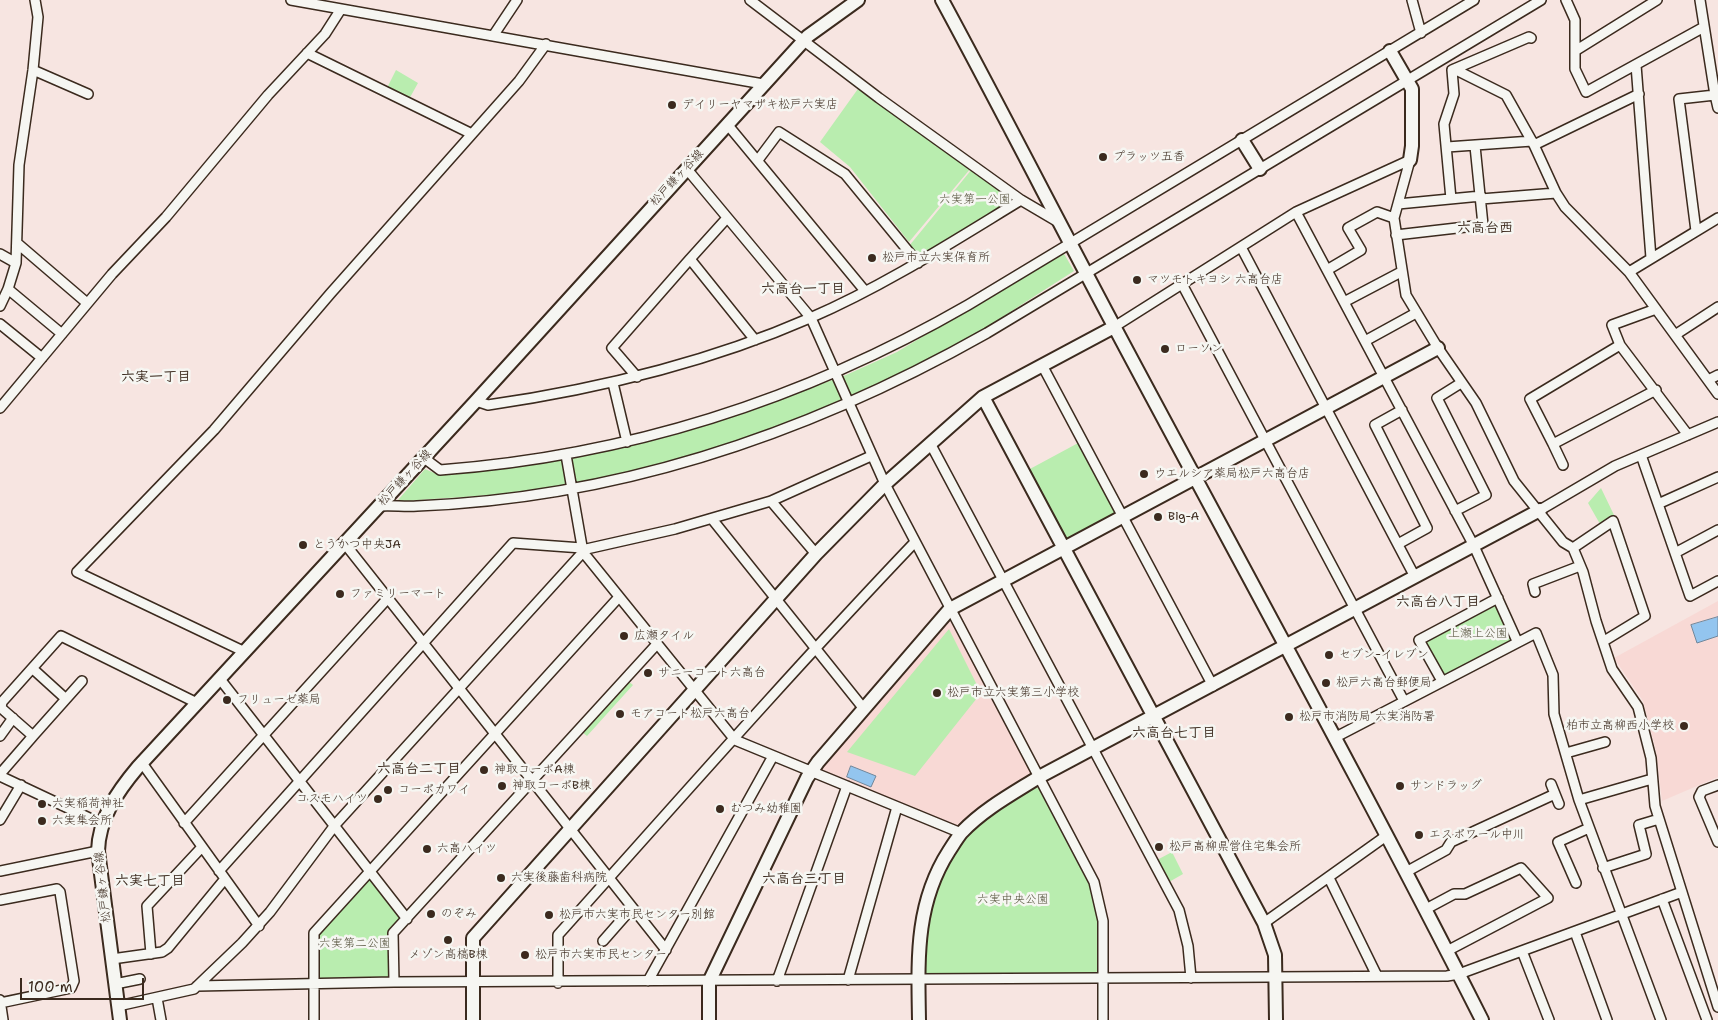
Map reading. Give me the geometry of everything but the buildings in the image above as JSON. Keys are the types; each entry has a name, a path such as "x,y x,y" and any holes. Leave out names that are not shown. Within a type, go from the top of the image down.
{"street":[{"path":"0,306 8,289 16,263 19,165 33,70 38,17 35,0"},
{"path":"291,0 763,84"},
{"path":"493,36 517,0"},
{"path":"750,0 800,36 803,41 879,98 1021,200 1060,224"},
{"name":"松戸鎌ヶ谷線","path":"120,1020 98,852 102,824 120,790 142,763 424,458 803,41 819,26 858,0"},
{"path":"942,0 997,100 1114,327 1426,909 1482,1020"},
{"path":"1412,0 1421,33"},
{"path":"424,458 440,470 566,455 627,442 731,413 834,373 932,326 1474,0"},
{"path":"380,506 463,503 572,489 632,476 724,451 791,428 848,405 939,360 1086,274 1542,0"},
{"path":"1566,0 1575,20 1575,69 1586,92 1704,27"},
{"path":"1575,51 1657,0"},
{"path":"1700,0 1718,108"},
{"path":"0,408 87,303 166,217 268,95 325,34 341,9"},
{"path":"1454,69 1529,37 1531,38"},
{"path":"245,652 76,572 214,430 330,294 519,81 546,44"},
{"path":"1390,52 1412,89 1412,146 1394,218 1406,295 1438,348 1476,403 1514,481 1540,510 1563,542 1573,548 1612,669 1638,707 1651,758 1652,779 1659,819 1718,1007"},
{"path":"307,53 472,134"},
{"path":"1447,58 1454,69 1506,95 1533,143 1565,208 1629,272 1718,394"},
{"path":"1636,65 1652,258"},
{"path":"1451,199 1444,124 1454,94 1454,69"},
{"path":"33,70 88,94"},
{"path":"1447,148 1533,143 1638,94"},
{"path":"1696,231 1679,99 1716,95"},
{"path":"727,124 865,291"},
{"path":"758,160 779,132 845,174 918,264"},
{"path":"1242,140 1260,170"},
{"path":"1396,235 1483,225 1475,146"},
{"path":"473,1020 473,938 816,554 884,484 983,397 1114,327 1296,212 1410,160"},
{"path":"686,168 810,318 884,484 1094,882 1103,921 1103,1020"},
{"path":"1398,204 1556,193"},
{"path":"476,400 488,405 614,383 755,340 810,318 918,264 1021,200"},
{"path":"1296,212 1474,546 1518,641"},
{"path":"1327,270 1361,250 1348,228 1377,212 1394,218"},
{"path":"637,377 612,348 727,218"},
{"path":"1629,272 1718,218"},
{"path":"17,243 87,303"},
{"path":"1241,248 1415,577"},
{"path":"0,254 16,263"},
{"path":"690,259 755,340"},
{"path":"1344,302 1401,272"},
{"path":"1182,284 1357,609 1404,701"},
{"path":"8,289 62,334"},
{"path":"1675,335 1718,307"},
{"path":"1656,309 1612,325 1620,345 1656,390 1688,435"},
{"path":"1364,340 1416,313"},
{"path":"0,324 42,358"},
{"path":"1563,465 1530,399 1620,345"},
{"path":"709,1020 709,982 811,772 950,609 1438,348"},
{"path":"1042,365 1213,686"},
{"path":"1708,380 1718,375"},
{"path":"614,383 627,442"},
{"path":"1455,510 1486,495 1437,398 1461,383"},
{"path":"1553,444 1656,390"},
{"path":"983,397 1264,923 1275,955 1276,1020"},
{"path":"1398,544 1427,528 1375,425 1402,410"},
{"path":"919,1020 920,923 928,894 939,868 961,833 994,804 1039,777 1474,546 1615,466 1718,422"},
{"path":"930,443 1179,910 1188,946 1191,978"},
{"path":"566,455 582,550 735,740 961,833"},
{"path":"1641,455 1690,596 1718,581"},
{"path":"219,871 513,543 582,550 712,518 771,501 871,456"},
{"path":"1658,504 1718,477"},
{"path":"771,501 816,554"},
{"path":"712,518 864,709"},
{"path":"1573,548 1612,521 1645,616 1604,641"},
{"path":"1675,553 1718,530"},
{"path":"558,983 558,935 735,740 815,648 915,542"},
{"path":"345,544 666,950"},
{"path":"118,1006 194,989 259,926 335,825 582,550"},
{"path":"1535,592 1533,584 1580,566"},
{"path":"314,1020 314,933 496,735 619,597"},
{"path":"184,823 388,598"},
{"path":"1442,681 1419,640 1498,598"},
{"path":"1334,738 1518,641 1536,634 1553,676 1554,714 1579,800 1661,1020"},
{"path":"32,736 1,708 2,702 61,636 197,703"},
{"path":"394,982 393,933 657,644"},
{"path":"32,669 66,699"},
{"path":"220,679 407,919"},
{"path":"82,681 32,736 0,775 102,824"},
{"path":"0,736 13,718"},
{"path":"1566,753 1605,742"},
{"path":"648,981 773,756"},
{"path":"142,763 224,880 259,926"},
{"path":"1579,800 1652,779"},
{"path":"1551,784 1559,804"},
{"path":"0,820 21,785"},
{"path":"1718,785 1702,791 1699,797 1718,842"},
{"path":"778,981 848,786"},
{"path":"1406,872 1446,850 1452,842 1555,794"},
{"path":"848,980 897,807"},
{"path":"1604,868 1646,854 1639,824 1659,819"},
{"path":"1576,883 1558,842 1589,828"},
{"path":"1264,923 1386,836"},
{"path":"151,954 147,906 202,847"},
{"path":"0,871 98,852"},
{"path":"1426,909 1454,894 1465,894 1521,868 1548,898 1447,951"},
{"path":"1328,878 1377,976"},
{"path":"112,959 162,952 168,948 224,880"},
{"path":"0,900 57,890 60,892 74,981 71,988 0,1001 3,1020"},
{"path":"197,986 394,982 558,983 1447,976 1459,974 1682,892"},
{"path":"1662,899 1707,1020"},
{"path":"603,941 632,908"},
{"path":"1576,932 1607,1020"},
{"path":"1522,951 1549,1020"},
{"path":"115,984 140,979"},
{"path":"157,998 161,1020"}],"shaded area":[{"name":"柏市立高柳西小学校","path":"1718,601 1718,777 1662,801 1656,751 1643,701 1614,658"},
{"name":"松戸市立六実第三小学校","path":"947,620 952,620 1031,773 1029,778 997,796 960,827 821,771 820,766"}],"green space":[{"path":"396,70 418,83 408,101 386,90"},
{"path":"860,86 971,168 909,242 850,167 820,142"},
{"name":"六実第一公園","path":"972,169 1011,197 1009,204 922,257 916,256 909,246"},
{"path":"1063,252 1074,271 990,325 939,356 891,381 791,423 687,457 581,482 512,493 400,502 398,500 425,469 439,475 460,474 574,458 677,433 741,413 846,375 897,352"},
{"path":"1080,442 1116,510 1114,515 1069,540 1065,539 1028,470"},
{"path":"1601,488 1614,515 1600,524 1588,503"},
{"name":"上瀬上公園","path":"1492,603 1497,605 1511,636 1510,641 1445,676 1441,675 1423,643 1425,638"},
{"path":"949,629 981,693 915,776 847,752"},
{"path":"628,681 633,685 587,736 582,732"},
{"name":"六実中央公園","path":"1031,787 1039,788 1090,886 1099,922 1098,970 1093,976 927,977 923,972 925,925 943,870 966,837 986,816"},
{"path":"1172,852 1183,874 1169,882 1157,860"},
{"name":"六実第二公園","path":"371,871 407,919 393,933 394,982 314,985 314,933"}],"water":[{"path":"1718,617 1718,636 1697,643 1691,625"},
{"path":"851,766 876,776 871,787 847,777"}],"place":[{"name":"デイリーヤマザキ松戸六実店","path":"672,105"},
{"name":"プラッツ五香","path":"1103,157"},
{"name":"松戸市立六実保育所","path":"872,258"},
{"name":"マツモトキヨシ 六高台店","path":"1137,280"},
{"name":"ローソン","path":"1165,349"},
{"name":"ウエルシア薬局松戸六高台店","path":"1144,474"},
{"name":"Big-A","path":"1158,517"},
{"name":"とうかつ中央JA","path":"303,545"},
{"name":"ファミリーマート","path":"340,594"},
{"name":"広瀬タイル","path":"624,636"},
{"name":"セブン-イレブン","path":"1329,655"},
{"name":"サニーコート六高台","path":"648,673"},
{"name":"松戸六高台郵便局","path":"1326,683"},
{"name":"松戸市立六実第三小学校","path":"937,693"},
{"name":"フリューゼ薬局","path":"227,700"},
{"name":"モアコート松戸六高台","path":"620,714"},
{"name":"松戸市消防局 六実消防署","path":"1289,717"},
{"name":"柏市立高柳西小学校","path":"1684,726"},
{"name":"神取コーポA棟","path":"484,770"},
{"name":"神取コーポB棟","path":"502,786"},
{"name":"サンドラッグ","path":"1400,786"},
{"name":"コーポカワイ","path":"388,790"},
{"name":"コスモハイツ","path":"378,799"},
{"name":"六実稲荷神社","path":"42,804"},
{"name":"むつみ幼稚園","path":"720,809"},
{"name":"六実集会所","path":"42,821"},
{"name":"エスポワール中川","path":"1419,835"},
{"name":"松戸高柳県営住宅集会所","path":"1159,847"},
{"name":"六高ハイツ","path":"427,849"},
{"name":"六実後藤歯科病院","path":"501,878"},
{"name":"のぞみ","path":"431,914"},
{"name":"松戸市六実市民センター別館","path":"549,915"},
{"name":"メゾン髙槁B棟","path":"448,940"},
{"name":"松戸市六実市民センター","path":"525,955"}],"district":[{"name":"六高台西","path":"1485,228"},
{"name":"六高台一丁目","path":"803,289"},
{"name":"六実一丁目","path":"156,377"},
{"name":"六高台八丁目","path":"1438,602"},
{"name":"六高台七丁目","path":"1174,733"},
{"name":"六高台二丁目","path":"419,769"},
{"name":"六高台三丁目","path":"804,879"},
{"name":"六実七丁目","path":"150,881"}]}
